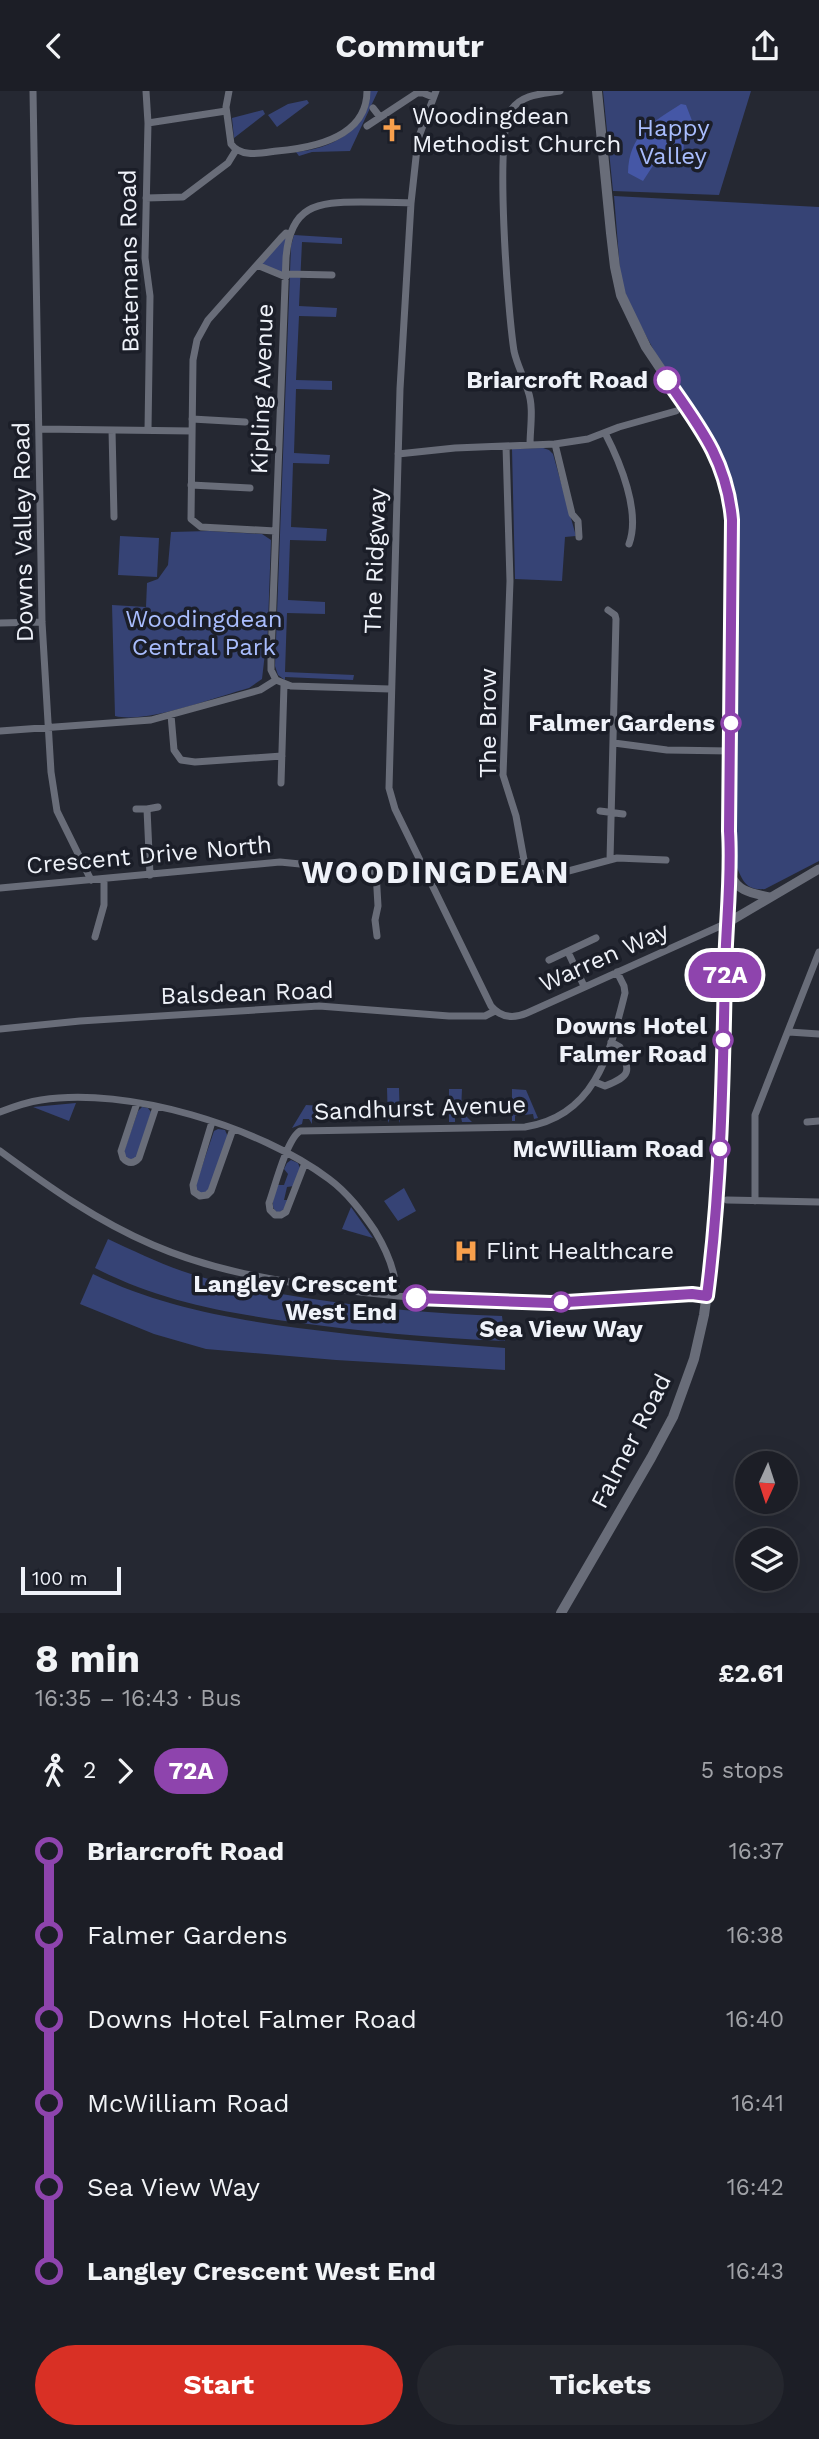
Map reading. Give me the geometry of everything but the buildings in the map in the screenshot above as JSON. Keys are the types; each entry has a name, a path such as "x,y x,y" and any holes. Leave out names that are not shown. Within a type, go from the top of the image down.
{"main road":[{"name":"Falmer Road","path":"561,1613 673,1417 694,1359 707,1296 719,1167 731,873 732,532 729,495 713,447 646,347 621,295 615,268 597,91"}],"street":[{"name":"Downs Valley Road","path":"33,91 42,622 52,788 56,807 91,880"},
{"name":"Batemans Road","path":"146,91 148,123 145,258 150,296 148,430"},
{"path":"229,91 226,111 228,135 236,150 247,153 303,149 324,143 344,132 359,118 366,105 367,91"},
{"path":"530,445 529,392 516,363 512,324 503,205 505,131 509,114 521,101 533,95 560,91"},
{"path":"367,126 418,93 435,94"},
{"name":"The Ridgway","path":"435,94 418,139 402,333 388,776 390,798 495,1011"},
{"path":"373,108 380,117"},
{"path":"148,123 226,111"},
{"path":"146,198 183,197 228,163 236,150"},
{"path":"275,531 199,527 191,517 193,360 199,334 208,320 286,233 290,235 302,216 323,203 411,203"},
{"name":"Kipling Avenue","path":"276,680 271,666 275,531 287,249 290,235"},
{"path":"257,265 286,275 332,275"},
{"path":"398,454 455,448 555,444 588,439 676,411"},
{"path":"192,419 245,422"},
{"path":"40,429 192,431"},
{"path":"112,430 114,517"},
{"path":"605,433 628,490 631,535 629,544"},
{"path":"555,444 572,514 581,520 579,537"},
{"name":"The Brow","path":"506,446 509,582 503,775 516,816 524,860"},
{"path":"191,485 247,488 243,497"},
{"path":"114,505 123,505"},
{"path":"608,610 616,618 610,860"},
{"path":"0,623 42,622"},
{"path":"0,731 134,723 260,690 276,680 284,685 390,689"},
{"path":"281,783 284,685"},
{"path":"171,715 175,753 184,761 282,756"},
{"path":"614,743 667,750 730,751"},
{"path":"136,809 158,807"},
{"path":"147,809 150,875"},
{"path":"600,811 623,814"},
{"path":"492,875 524,860 534,871 550,874 610,860 654,855 666,860"},
{"name":"Crescent Drive North","path":"0,888 281,862 410,875 426,870"},
{"path":"727,923 819,869"},
{"path":"376,871 378,930"},
{"path":"731,873 734,882 742,890 769,897"},
{"path":"99,932 104,905 104,879"},
{"name":"Warren Way","path":"495,1011 508,1017 522,1015 727,923"},
{"path":"549,960 596,939"},
{"path":"755,1201 755,1115 819,951"},
{"path":"568,952 584,986"},
{"name":"Sandhurst Avenue","path":"286,1153 293,1135 302,1131 533,1126 555,1118 582,1099 595,1082 611,1042 625,993 617,972"},
{"name":"Balsdean Road","path":"0,1029 80,1021 319,1006 449,1016 485,1016 495,1011"},
{"path":"789,1032 819,1034"},
{"path":"595,1082 605,1086 627,1074 620,1047 611,1042"},
{"path":"0,1112 32,1101 55,1098 99,1098 136,1103 233,1129 286,1153 332,1181 364,1215 387,1255 396,1281 396,1296"},
{"path":"136,1103 121,1151 122,1157 128,1163 139,1158 156,1107"},
{"path":"807,1122 819,1121"},
{"path":"212,1122 193,1184 194,1192 200,1196 207,1195 212,1189 233,1129"},
{"path":"0,1151 87,1212 133,1237 173,1254 270,1279 396,1296 473,1301 551,1303 692,1294 707,1296"},
{"path":"286,1153 269,1204 270,1211 275,1215 286,1212 305,1163"},
{"path":"727,1200 819,1202"}],"green space":[{"path":"370,91 378,91 350,151 312,152 299,156 296,152 334,142 356,126 364,116"},
{"name":"Happy Valley","path":"603,91 751,91 719,195 613,191"},
{"path":"307,100 309,103 277,127 268,115 288,104"},
{"path":"681,104 686,105 696,131 684,142 682,165 679,167 658,158 643,181 628,173 633,148 644,131"},
{"path":"263,110 265,114 234,138 232,118"},
{"path":"614,196 819,207 819,861 765,889 749,886 736,865 740,560 737,501 733,482 720,451 658,358 630,306 621,282"},
{"path":"286,233 286,277 257,266"},
{"path":"294,235 342,238 342,244 302,242 299,306 337,308 336,317 299,316 296,380 332,381 332,390 296,389 294,453 330,455 329,464 293,463 291,527 327,529 326,541 290,540 288,600 325,602 325,614 287,613 285,672 354,675 353,680 285,677 285,680 278,675 275,666 291,246"},
{"path":"543,448 553,454 576,536 565,537 562,581 515,579 512,449"},
{"name":"Woodingdean Central Park","path":"171,532 262,534 271,540 267,653 262,679 249,688 162,713 115,716 112,605 146,607 147,583 158,579 168,565"},
{"path":"120,536 159,538 157,577 118,575"},
{"path":"387,1088 399,1088 400,1123 398,1118 390,1118 388,1123"},
{"path":"449,1089 462,1089 461,1111 472,1122 462,1122 461,1117 455,1117 455,1122 449,1122"},
{"path":"512,1089 526,1090 538,1118 534,1119 533,1114 515,1116 515,1121 512,1121"},
{"path":"76,1103 69,1121 33,1107"},
{"path":"306,1105 324,1106 324,1119 312,1119 312,1124 309,1119 303,1119 302,1124 292,1128"},
{"path":"142,1107 151,1112 137,1158 130,1160 124,1151 138,1111"},
{"path":"225,1130 228,1137 208,1191 200,1194 195,1187 214,1131"},
{"path":"291,1160 298,1163 300,1168 294,1186 287,1187 284,1200 289,1200 286,1208 278,1213 273,1207 274,1197 278,1185 284,1185 288,1174 284,1169"},
{"path":"404,1188 416,1211 398,1221 384,1201"},
{"path":"351,1207 373,1238 342,1229"},
{"path":"108,1239 182,1271 243,1287 379,1308 502,1316 505,1341 340,1328 260,1317 188,1303 118,1279 95,1268"},
{"path":"93,1274 168,1303 245,1320 350,1334 505,1348 505,1370 206,1349 154,1334 80,1304"}],"bus line":[{"name":"72A","path":"416,1298 551,1303 692,1294 707,1296 719,1167 726,940 731,873 729,831 732,520 729,495 716,455 667,380"}],"place":[{"name":"Woodingdean Methodist Church","path":"392,130"},
{"name":"Briarcroft Road","path":"667,380"},
{"name":"Falmer Gardens","path":"731,723"},
{"name":"Downs Hotel Falmer Road","path":"723,1040"},
{"name":"McWilliam Road","path":"720,1149"},
{"name":"Flint Healthcare","path":"466,1251"},
{"name":"Langley Crescent West End","path":"416,1298"},
{"name":"Sea View Way","path":"561,1302"}],"district":[{"name":"WOODINGDEAN","path":"436,872"}]}
